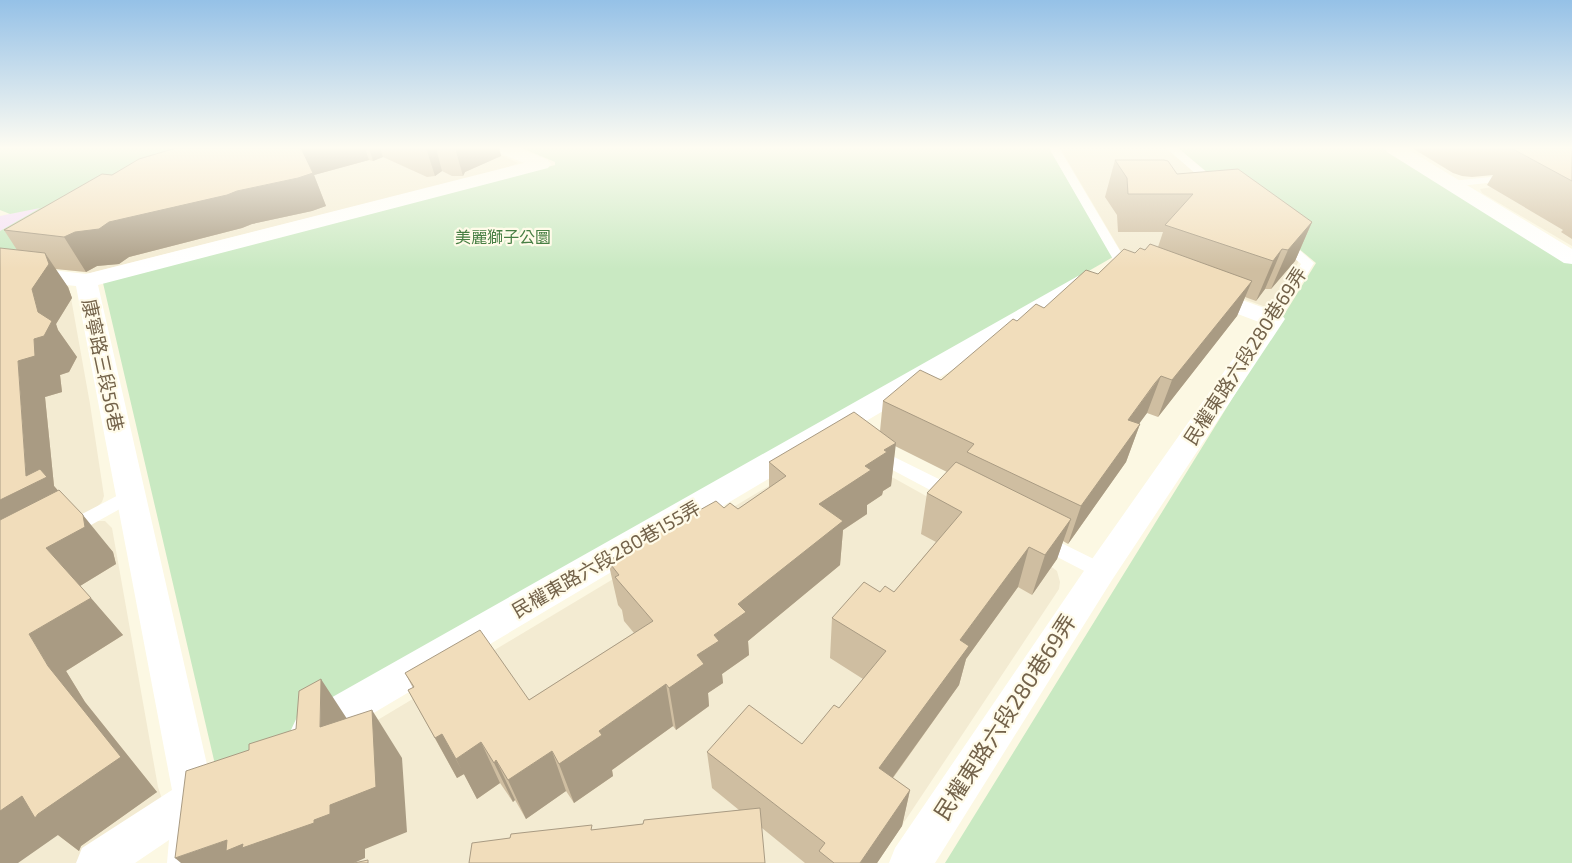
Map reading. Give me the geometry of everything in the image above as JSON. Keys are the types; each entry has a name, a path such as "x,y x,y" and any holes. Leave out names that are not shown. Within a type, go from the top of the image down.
{"street":[{"name":"康寧路三段56巷","path":"188,863 194,798 86,280 447,188"},
{"path":"1458,188 1572,258"},
{"path":"0,270 25,253"},
{"name":"民權東路六段280巷155弄","path":"288,743 844,437 1129,265"},
{"path":"0,270 86,280"},
{"path":"1183,285 1273,319"},
{"name":"民權東路六段280巷69弄","path":"910,863 1101,571 1273,319"},
{"path":"97,863 194,798 237,773"}],"lane":[{"path":"1080,188 1129,265"},
{"path":"1218,188 1224,193"},
{"name":"民權東路六段280巷69弄","path":"1270,231 1308,263 1273,319"},
{"path":"844,437 969,503"},
{"path":"52,538 130,495"},
{"path":"1022,530 1101,571"}],"shaded area":[{"path":"187,188 427,188 90,273 28,265"},
{"path":"1084,188 1213,188 1299,261 1275,303 1267,307 1123,255"},
{"path":"1572,188 1572,246 1482,193 1480,189"},
{"path":"42,207 0,231 0,216"},
{"path":"51,286 69,287 104,496 102,502 95,509 17,550"},
{"path":"827,451 847,452 1049,565 1057,571 1060,582 1059,589 877,863 219,863 254,794"},
{"path":"95,521 105,521 112,528 158,787 162,799 78,863 0,863 0,573"}],"green space":[{"path":"0,188 163,188 0,262 0,231 40,208 10,214 0,210"},
{"name":"美麗獅子公圜","path":"466,188 1073,188 1113,257 217,773 103,283"},
{"path":"1226,188 1452,188 1572,262 1572,863 945,863 1316,263"}],"building":[{"path":"77,188 250,188 109,222 99,229 75,232 64,237 4,230"},
{"path":"1128,188 1265,188 1312,222 1288,250 1282,249 1273,261 1165,225 1193,194 1128,194"},
{"path":"1150,244 1252,281 1172,380 1161,376 1155,383 1128,420 1140,424 1081,506 967,452 974,444 883,401 920,370 941,380 1013,319 1017,321 1036,304 1044,308 1086,270 1098,274 1124,249 1135,253 1140,248 1145,250"},
{"path":"0,248 45,253 49,264 32,289 38,312 52,321 44,336 34,339 35,356 18,361 26,476 40,469 47,477 0,500"},
{"path":"854,412 896,443 884,450 887,452 865,466 871,470 819,504 843,521 738,604 746,612 714,635 719,641 697,655 704,664 669,688 666,684 599,731 602,735 559,764 552,751 508,780 496,760 494,763 481,742 456,759 442,734 435,738 408,690 414,687 405,673 480,630 529,700 653,621 615,577 619,575 608,561 716,501 724,508 730,503 738,509 786,476 769,462"},
{"path":"956,462 1071,519 1045,555 1029,547 960,640 969,646 879,768 910,790 860,863 834,863 819,851 825,843 707,752 749,705 802,744 834,705 839,708 886,651 832,618 864,582 880,592 885,586 894,592 962,512 927,493"},
{"path":"59,490 83,515 85,527 46,548 91,598 29,634 48,666 121,757 38,814 35,818 22,796 0,811 0,520"},
{"path":"321,679 320,727 372,710 376,787 330,805 330,814 314,820 314,823 242,848 243,844 226,851 227,840 175,858 186,771 249,750 249,744 296,729 299,691"},
{"path":"760,808 765,863 469,863 472,843 510,838 511,834 592,825 591,830 643,824 644,820"},
{"path":"368,860 368,863 354,863"}]}
